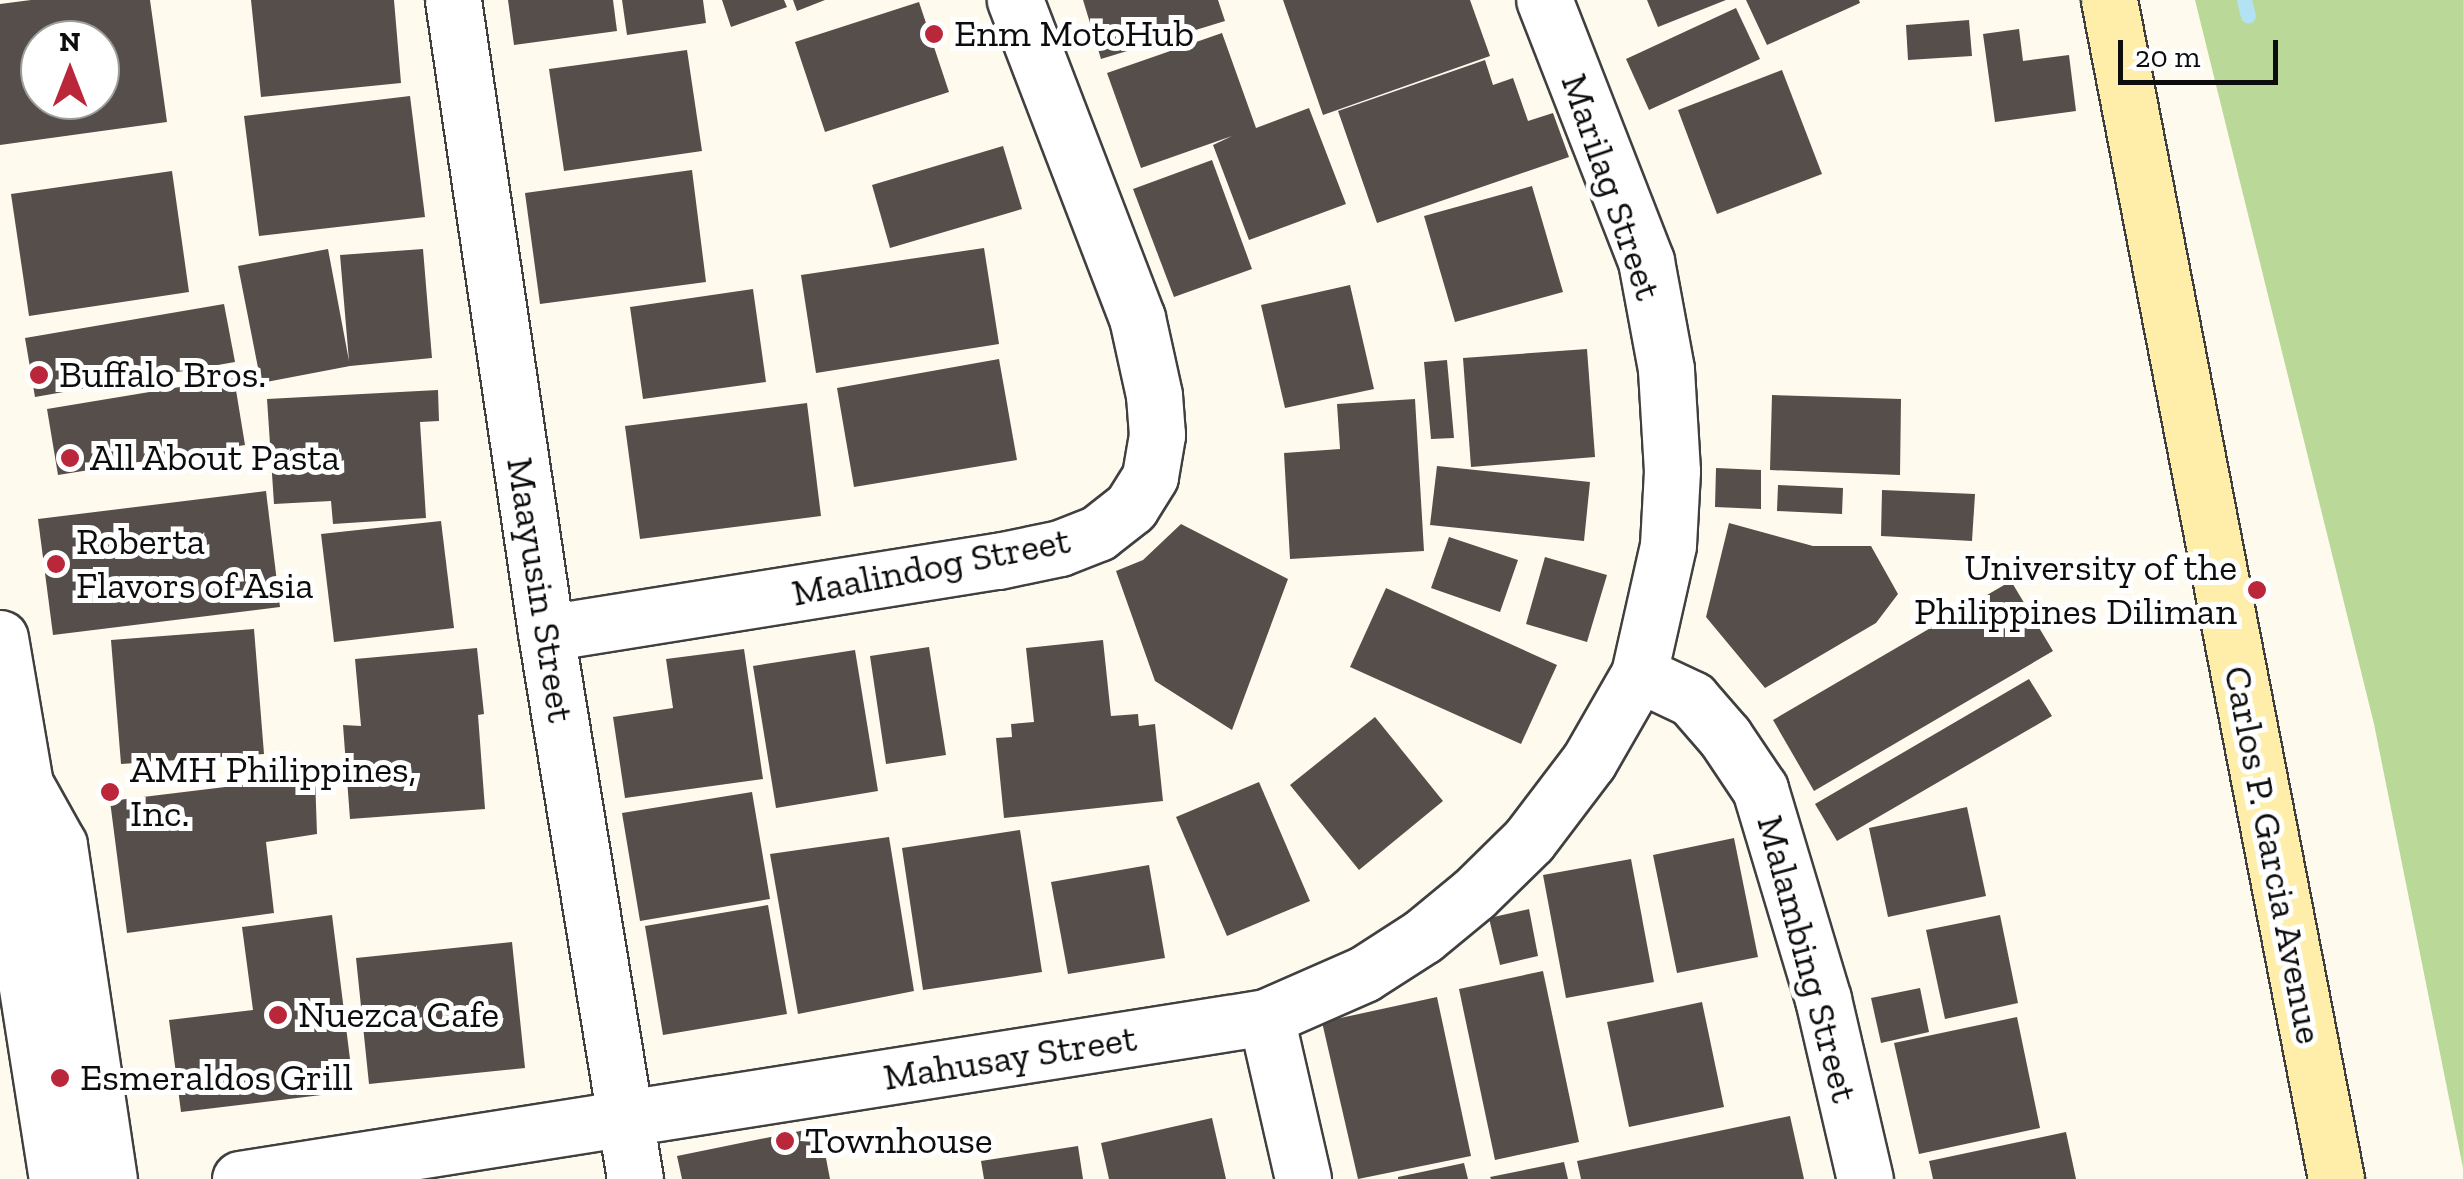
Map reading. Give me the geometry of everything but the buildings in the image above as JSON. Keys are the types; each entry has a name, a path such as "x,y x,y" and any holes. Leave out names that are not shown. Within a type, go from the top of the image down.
{"main road":[{"name":"Carlos P. Garcia Avenue","path":"2109,0 2336,1179"}],"street":[{"name":"Maayusin Street","path":"454,0 546,633 635,1179"},
{"name":"Maalindog Street","path":"546,633 998,561 1098,534 1132,507 1150,476 1156,435 1154,395 1137,318 1014,0"},
{"name":"Marilag Street","path":"1544,0 1646,261 1666,369 1672,471 1668,545 1639,674"},
{"path":"0,638 26,784 59,845 109,1179"},
{"name":"Mahusay Street","path":"240,1179 1266,1017 1364,974 1423,936 1474,894 1529,840 1590,760 1639,674"},
{"name":"Malambing Street","path":"1639,674 1692,699 1725,737 1760,789 1823,999 1866,1179"},
{"path":"26,784 6,854 57,1179"},
{"path":"1266,1017 1303,1179"}],"green space":[{"path":"2195,0 2463,0 2463,1168 2374,724"}],"waterway":[{"path":"2244,0 2248,16"}],"place":[{"name":"Enm MotoHub","path":"934,34"},
{"name":"Buffalo Bros.","path":"39,375"},
{"name":"All About Pasta","path":"70,458"},
{"name":"Roberta Flavors of Asia","path":"56,564"},
{"name":"University of the Philippines Diliman","path":"2257,590"},
{"name":"AMH Philippines, Inc.","path":"110,792"},
{"name":"Nuezca Cafe","path":"278,1015"},
{"name":"Esmeraldos Grill","path":"60,1078"},
{"name":"Townhouse","path":"785,1141"}]}
